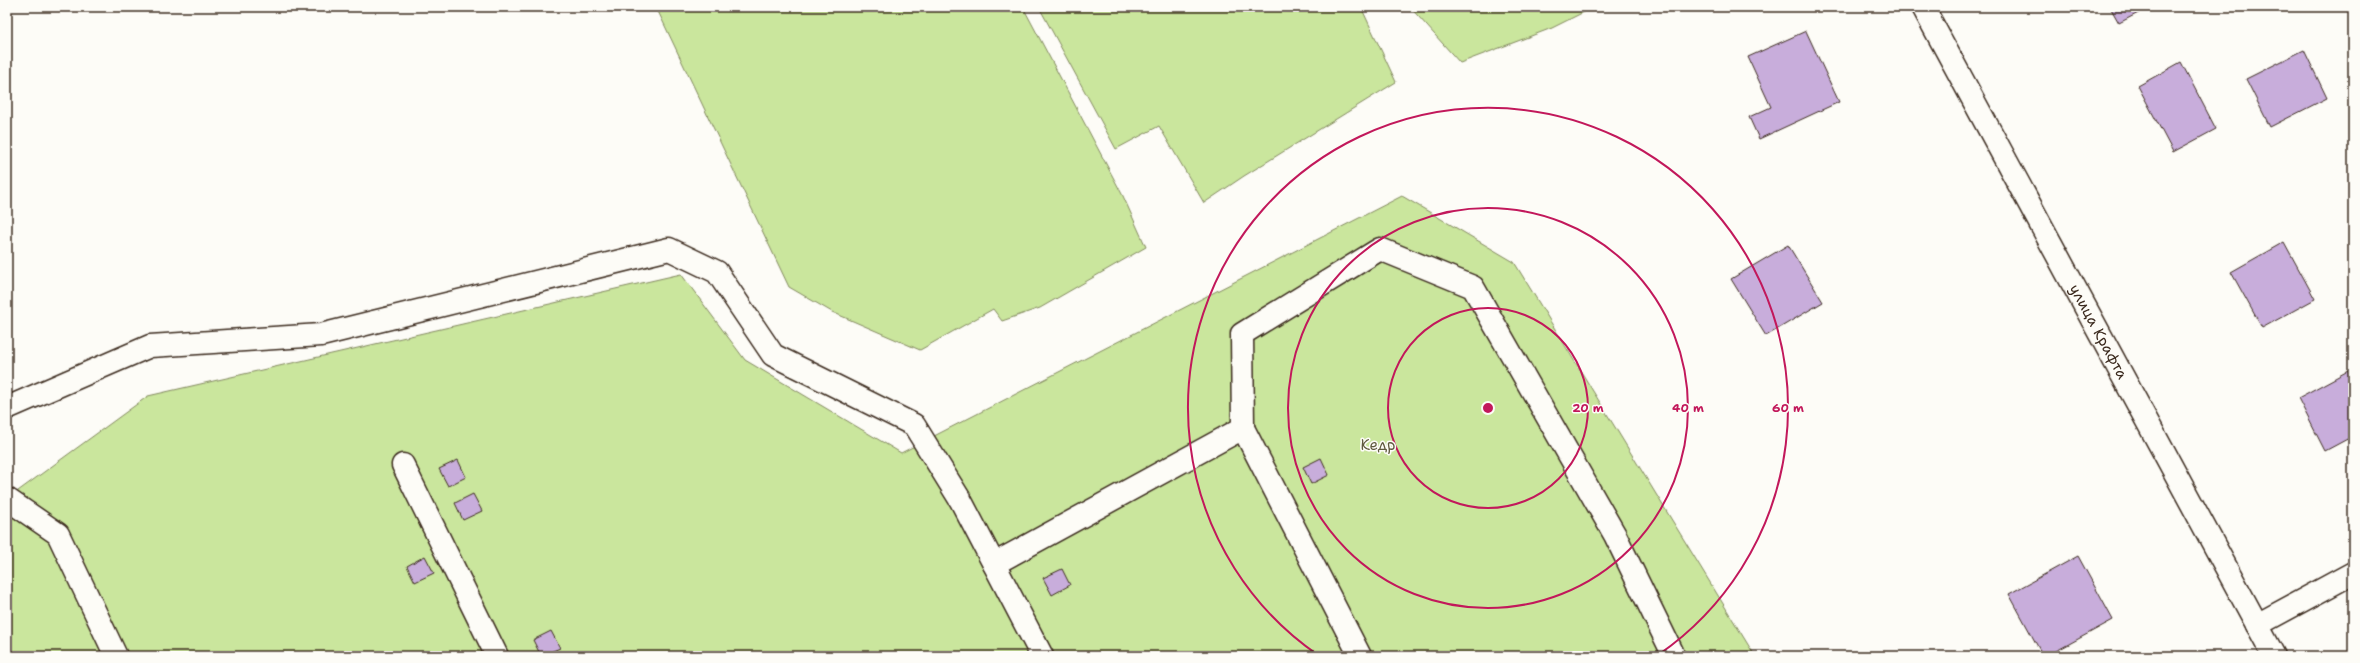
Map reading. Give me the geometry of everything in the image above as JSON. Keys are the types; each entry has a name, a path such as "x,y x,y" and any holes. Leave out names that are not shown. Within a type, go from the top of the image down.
{"street":[{"name":"улица Крафта","path":"1923,7 2274,656"},
{"path":"7,408 150,346 321,335 669,249 718,272 773,355 914,425 961,501 1042,656"},
{"path":"1360,656 1243,428 1242,334 1380,249 1473,286 1615,534 1674,656"},
{"path":"994,564 1243,428"},
{"path":"403,465 497,656"},
{"path":"7,499 58,534 116,656"},
{"path":"2257,625 2353,573"}],"green space":[{"path":"656,7 1023,7 1123,196 1146,247 1040,308 1002,321 993,309 920,350 832,312 789,287"},
{"path":"1039,7 1361,7 1396,82 1244,176 1204,203 1159,126 1116,149"},
{"path":"1410,7 1594,7 1552,28 1460,63"},
{"name":"Кедр","path":"1402,196 1514,262 1755,656 7,656 7,499 148,396 681,274 745,360 901,453"}],"building":[{"path":"2110,7 2150,7 2119,23"},
{"path":"1806,31 1839,102 1759,139 1749,117 1771,107 1748,57"},
{"path":"2304,50 2327,98 2270,127 2246,79"},
{"path":"2181,62 2216,129 2173,152 2138,86"},
{"path":"2284,242 2315,299 2262,328 2231,272"},
{"path":"1788,245 1823,302 1766,336 1731,279"},
{"path":"2348,371 2353,382 2353,436 2325,451 2298,398"},
{"path":"1321,458 1329,475 1311,484 1303,467"},
{"path":"458,460 466,477 448,486 439,469"},
{"path":"473,494 482,511 463,520 455,503"},
{"path":"425,556 434,573 415,582 407,566"},
{"path":"2078,556 2113,620 2047,656 2043,656 2009,594"},
{"path":"1062,569 1070,585 1052,595 1043,578"},
{"path":"551,631 560,648 541,656 533,640"}]}
